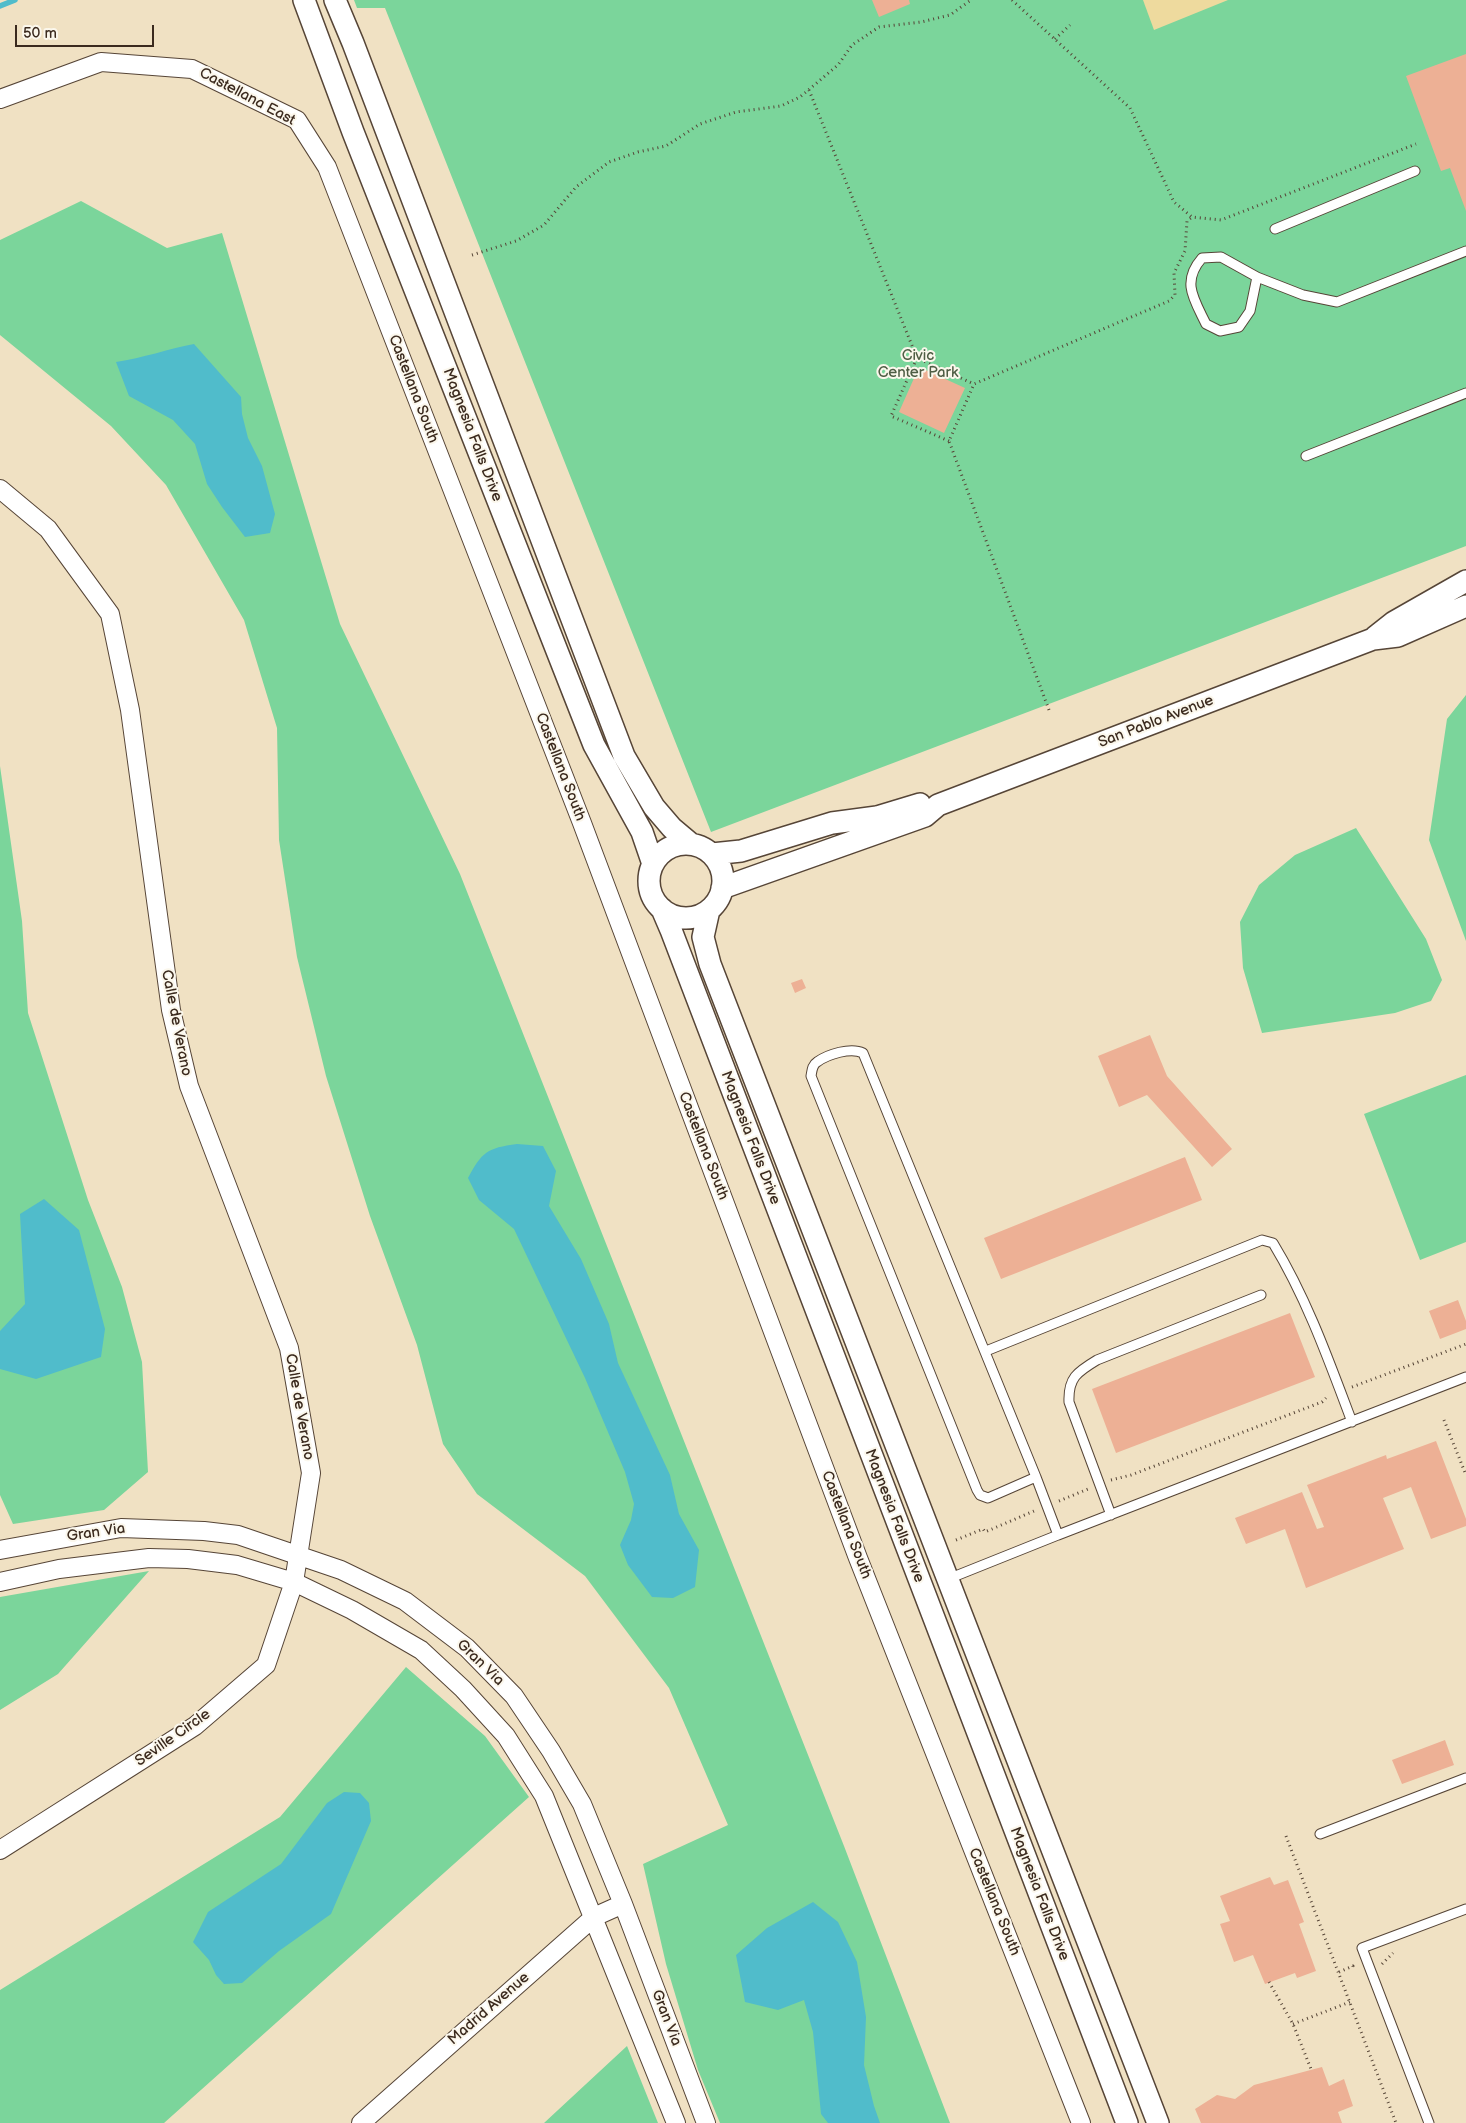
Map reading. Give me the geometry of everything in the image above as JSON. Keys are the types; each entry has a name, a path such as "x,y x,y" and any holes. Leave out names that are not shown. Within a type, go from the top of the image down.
{"street":[{"name":"Magnesia Falls Drive","path":"304,0 353,132 594,745 642,832 652,864"},
{"path":"318,0 323,14 333,30 353,43"},
{"name":"Magnesia Falls Drive","path":"335,0 624,756 654,808 672,828 691,844"},
{"name":"Castellana East","path":"0,99 101,62 192,69 297,120 327,167"},
{"name":"Castellana South","path":"327,167 582,823 858,1558 1081,2123"},
{"name":"Calle de Verano","path":"0,489 48,528 110,614 130,710 171,1010 189,1086 289,1348 311,1473 294,1582"},
{"name":"San Pablo Avenue","path":"1373,639 1394,622 1466,581"},
{"name":"San Pablo Avenue","path":"722,888 925,816 938,805 1373,639 1398,636 1466,606"},
{"name":"San Pablo Avenue","path":"712,854 742,851 832,823 877,817 921,804 938,805"},
{"path":"680,844 691,844 712,854 719,864 722,875 722,888 718,900 710,910 698,916 685,918 673,916 662,909 654,900 649,887 649,876 652,864 668,848 680,844"},
{"name":"Magnesia Falls Drive","path":"662,909 672,930 1127,2123"},
{"name":"Magnesia Falls Drive","path":"710,910 703,937 710,964 1158,2123"},
{"name":"Gran Via","path":"0,1550 121,1528 204,1531 238,1536 341,1570 405,1601 467,1648 514,1696 551,1751 582,1804 624,1904 706,2123"},
{"name":"Gran Via","path":"0,1582 58,1569 149,1558 188,1559 237,1565 294,1582 352,1610 421,1650 463,1689 506,1736 544,1796 676,2123"},
{"name":"Seville Circle","path":"0,1850 195,1726 266,1665 294,1582"},
{"name":"Madrid Avenue","path":"361,2123 594,1917 624,1904"}],"lane":[{"path":"1275,229 1415,171"},
{"path":"1257,277 1250,311 1239,327 1220,331 1206,324 1189,285 1193,268 1202,258 1221,256 1257,277 1303,295 1337,302 1466,251"},
{"path":"1306,456 1466,393"},
{"path":"1036,1477 988,1498 980,1495 977,1490 811,1076 812,1068 817,1062 846,1050 857,1049 864,1053 986,1351 1036,1477 1058,1535"},
{"path":"986,1351 1262,1240 1273,1243 1291,1273 1312,1318 1352,1422"},
{"path":"1111,1515 1069,1402 1068,1387 1073,1379 1081,1370 1097,1360 1261,1295"},
{"path":"947,1579 1466,1377"},
{"path":"1320,1834 1466,1778"},
{"path":"1429,2123 1362,1948 1466,1908"}],"path":[{"path":"472,255 516,241 544,225 576,187 609,162 638,152 666,146 700,124 736,112 781,106 800,97 809,90 838,64 852,45 879,27 922,22 950,15 971,0"},
{"path":"1012,0 1130,108 1174,202 1192,216 1221,220 1416,144"},
{"path":"1055,39 1070,25"},
{"path":"809,90 917,358 974,384"},
{"path":"1049,710 949,441 974,384 1169,302 1174,295 1174,273 1185,251 1186,222 1192,216"},
{"path":"917,358 891,416 949,441"},
{"path":"1352,1387 1466,1344"},
{"path":"1111,1480 1131,1475 1313,1406 1326,1398"},
{"path":"1444,1420 1466,1475"},
{"path":"1057,1501 1089,1489"},
{"path":"956,1540 983,1529 985,1532 1035,1511"},
{"path":"1286,1836 1396,2123"},
{"path":"1381,1964 1390,1954 1399,1951"},
{"path":"1338,1972 1353,1966 1356,1974"},
{"path":"1270,1982 1293,2024 1312,2070"},
{"path":"1293,2024 1350,2002"}],"green space":[{"name":"Civic Center Park","path":"354,0 1466,0 1466,546 711,832 385,8 357,8"},
{"path":"81,201 167,248 222,233 340,624 460,874 844,1846 950,2123 720,2123 698,2070 666,1964 643,1864 728,1825 669,1688 585,1576 477,1494 443,1444 417,1345 370,1216 326,1076 297,957 279,840 277,728 244,620 166,485 111,426 0,335 0,240"},
{"path":"1466,695 1466,941 1429,840 1447,719"},
{"path":"0,766 22,921 28,1013 88,1200 122,1287 142,1362 148,1472 104,1510 13,1524 0,1495"},
{"path":"1356,828 1426,939 1442,980 1431,1001 1395,1013 1262,1033 1243,968 1240,922 1259,885 1295,855"},
{"path":"1466,1075 1466,1242 1420,1260 1364,1114"},
{"path":"149,1571 58,1674 0,1710 0,1597"},
{"path":"406,1667 485,1736 529,1797 164,2123 0,2123 0,1990 280,1817"},
{"path":"627,2046 658,2123 544,2123"}],"sand":[{"path":"1143,0 1228,0 1154,30"}],"water":[{"path":"194,344 241,397 242,414 248,438 262,466 275,514 270,533 245,537 207,484 195,444 173,420 129,396 116,362"},
{"path":"517,1144 543,1146 556,1171 549,1206 581,1259 609,1324 618,1363 670,1475 679,1514 699,1550 695,1587 673,1598 652,1597 628,1565 620,1545 631,1520 634,1504 625,1472 585,1378 514,1229 479,1200 468,1178 477,1162 487,1153 499,1147"},
{"path":"44,1199 79,1230 105,1329 101,1357 36,1379 0,1369 0,1331 25,1304 20,1214"},
{"path":"344,1792 360,1793 369,1803 371,1821 331,1914 279,1951 242,1983 224,1984 216,1975 209,1960 193,1942 208,1912 281,1864 327,1803"},
{"path":"813,1902 838,1922 857,1962 866,2017 864,2065 880,2123 828,2123 821,2114 813,2032 804,2000 778,2010 745,2002 736,1955 767,1928"}],"building":[{"path":"872,0 909,0 910,4 879,17"},
{"path":"1466,54 1466,211 1450,168 1441,171 1406,76"},
{"path":"919,367 965,388 944,433 899,412"},
{"path":"802,979 806,988 795,993 791,983"},
{"path":"1150,1035 1167,1076 1232,1149 1212,1167 1147,1095 1119,1107 1098,1056"},
{"path":"1185,1157 1202,1200 1001,1279 984,1238"},
{"path":"1458,1300 1466,1321 1466,1329 1440,1339 1429,1311"},
{"path":"1290,1313 1315,1377 1116,1453 1092,1389"},
{"path":"1436,1441 1466,1519 1466,1526 1431,1539 1411,1487 1383,1498 1404,1549 1306,1588 1285,1529 1246,1544 1235,1518 1302,1492 1317,1529 1324,1527 1307,1485 1386,1455 1387,1459"},
{"path":"1445,1740 1454,1765 1402,1784 1392,1760"},
{"path":"1270,1877 1274,1885 1288,1880 1304,1922 1299,1924 1316,1971 1297,1978 1295,1973 1265,1984 1253,1955 1234,1962 1220,1924 1230,1921 1220,1896"},
{"path":"1322,2067 1329,2086 1344,2079 1353,2106 1338,2112 1342,2123 1201,2123 1195,2109 1217,2095 1235,2099 1254,2085"}],"waterway":[{"path":"0,6 15,0"}]}
